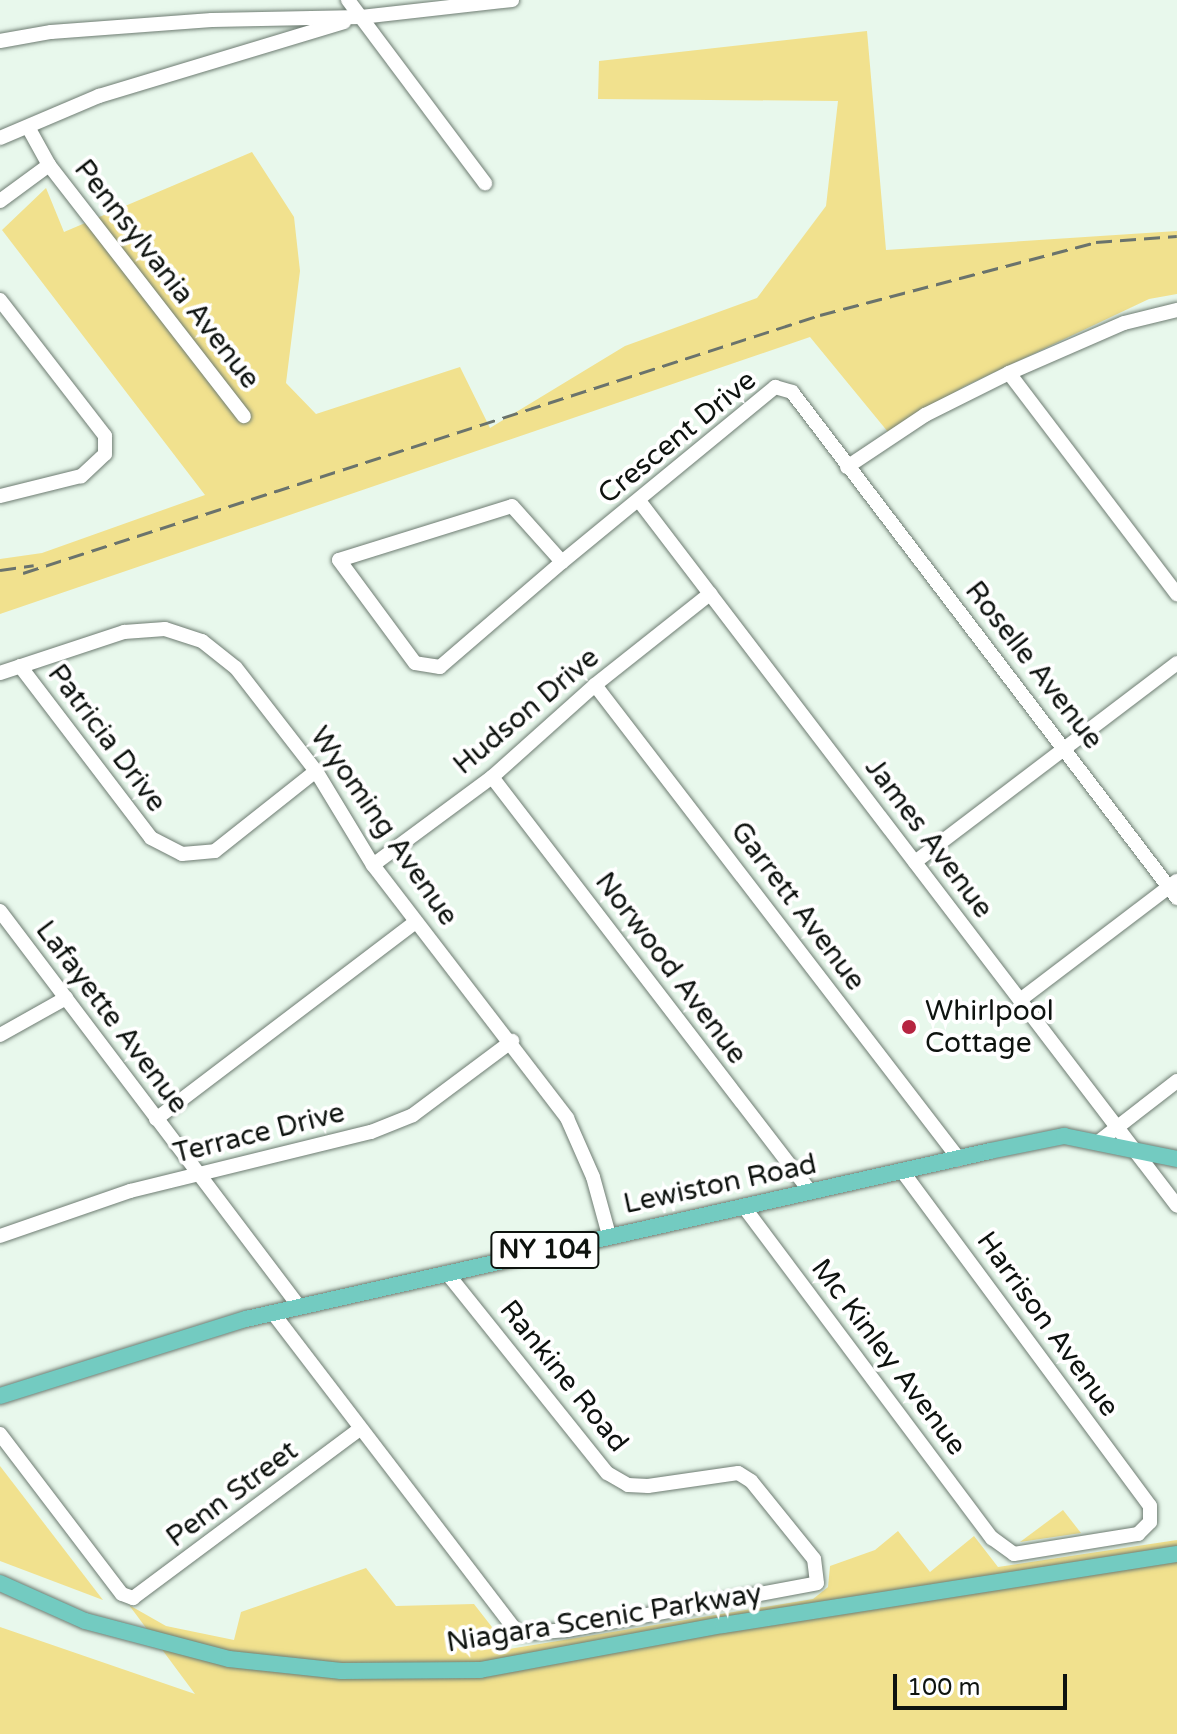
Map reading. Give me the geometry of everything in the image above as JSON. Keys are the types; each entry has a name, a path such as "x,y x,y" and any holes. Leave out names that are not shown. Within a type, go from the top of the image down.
{"main road":[{"name":"Lewiston Road","path":"1,1393 273,1313 809,1190 904,1174 1064,1136 1177,1159"},
{"name":"Niagara Scenic Parkway","path":"0,1583 85,1621 229,1659 341,1671 480,1670 723,1625 1177,1554"}],"street":[{"path":"348,0 485,183"},
{"path":"0,41 51,32 212,20 361,17 512,0"},
{"path":"0,138 172,72 361,17"},
{"name":"Pennsylvania Avenue","path":"28,127 49,165 244,416"},
{"path":"0,201 49,165"},
{"path":"0,300 105,436 105,454 81,476 0,496"},
{"path":"847,467 925,415 1009,373 1124,323 1177,310"},
{"path":"1009,373 1177,594"},
{"name":"Crescent Drive","path":"562,562 512,506 339,560 415,663 440,667 775,387 792,392 847,467"},
{"name":"Roselle Avenue","path":"847,467 1174,888"},
{"name":"James Avenue","path":"640,502 1177,1206"},
{"name":"Hudson Drive","path":"373,865 492,777 595,685 710,594"},
{"name":"Wyoming Avenue","path":"0,673 124,632 165,629 202,641 236,668 316,771 373,865 512,1041 567,1118 593,1177 609,1235"},
{"path":"915,862 1177,663"},
{"name":"Patricia Drive","path":"20,666 151,838 182,854 215,851 316,771"},
{"name":"Garrett Avenue","path":"595,685 959,1159"},
{"name":"Norwood Avenue","path":"492,777 809,1190"},
{"path":"1020,1000 1174,888"},
{"name":"Lafayette Avenue","path":"0,911 299,1307"},
{"path":"156,1119 416,922"},
{"path":"0,1035 66,998"},
{"name":"Terrace Drive","path":"0,1236 113,1196 371,1132 399,1121 512,1041"},
{"path":"1097,1143 1177,1081"},
{"name":"Harrison Avenue","path":"904,1174 1150,1506 1150,1522 1138,1534 1014,1554 992,1538"},
{"name":"Mc Kinley Avenue","path":"744,1207 992,1538"},
{"name":"Rankine Road","path":"360,1429 518,1634 567,1630 806,1589 817,1583 819,1571 751,1481 738,1473 648,1486 628,1485 607,1473 447,1273"},
{"path":"273,1313 360,1429"},
{"name":"Penn Street","path":"0,1434 122,1594 133,1598 360,1429"}],"shaded area":[{"path":"867,31 886,250 1177,231 1177,294 1149,299 965,386 888,432 810,337 0,614 0,559 42,553 205,495 2,230 46,188 64,232 252,152 294,217 300,271 286,383 316,414 460,367 490,428 625,346 757,298 826,206 838,101 598,99 599,61"},
{"path":"0,1466 103,1600 0,1561"},
{"path":"1063,1510 1081,1533 1020,1542"},
{"path":"898,1531 930,1572 974,1536 998,1567 1177,1540 1177,1734 0,1734 0,1627 195,1694 129,1605 166,1626 234,1640 241,1612 366,1568 396,1606 474,1604 509,1649 813,1599 828,1587 830,1566 875,1550"}],"railway":[{"path":"23,573 820,315 1096,242 1177,236"},
{"path":"0,570 34,565"}],"place":[{"name":"Whirlpool Cottage","path":"909,1027"}]}
